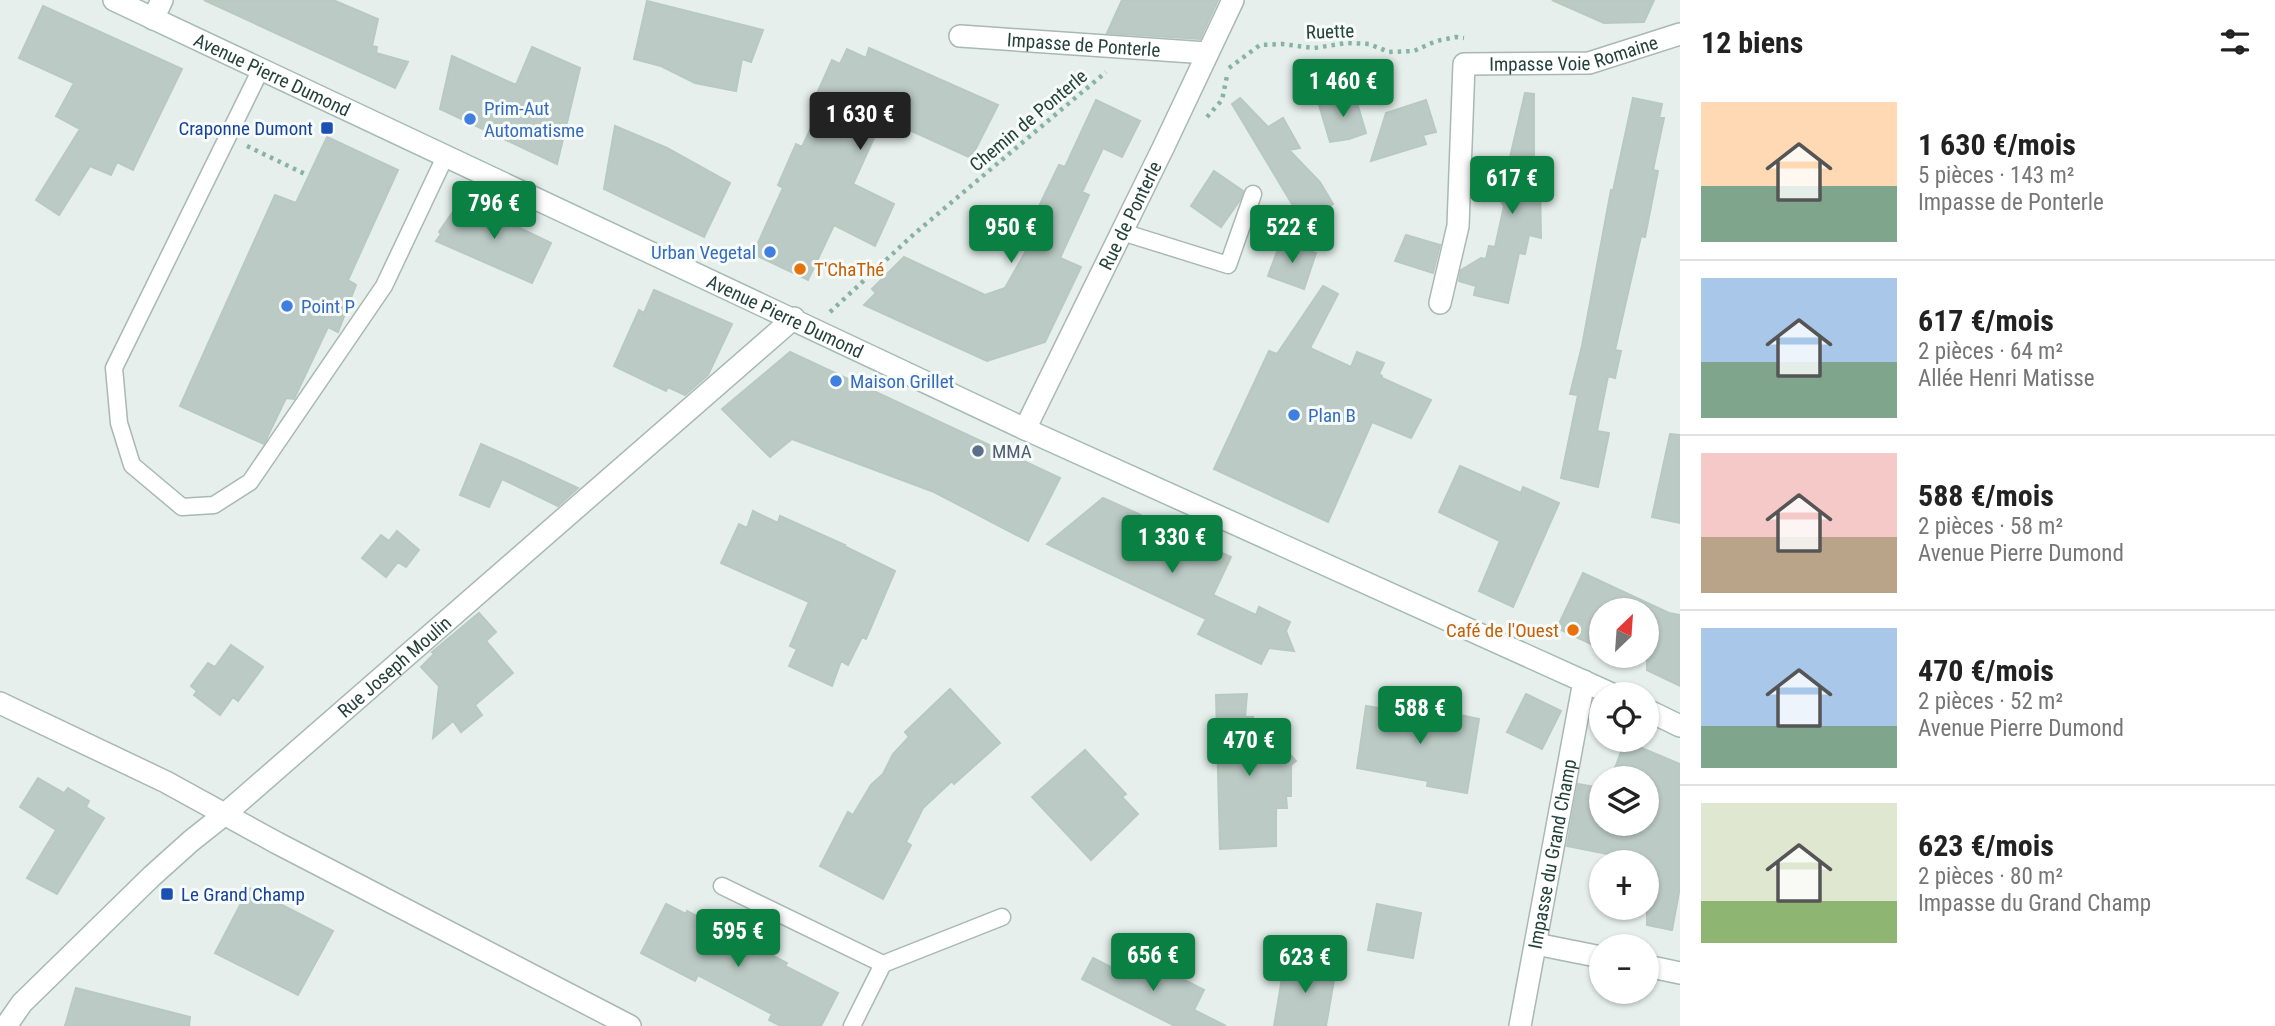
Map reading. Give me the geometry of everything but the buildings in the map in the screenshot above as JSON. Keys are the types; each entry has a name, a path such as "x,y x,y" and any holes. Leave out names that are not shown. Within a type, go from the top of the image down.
{"street":[{"name":"Avenue Pierre Dumond","path":"114,0 158,9 261,69 565,214 794,318 1025,429 1589,683"},
{"name":"Rue de Ponterle","path":"1025,429 1233,0"},
{"name":"Impasse Voie Romaine","path":"1440,303 1458,226 1464,64 1589,62 1680,34"},
{"name":"Impasse de Ponterle","path":"960,36 1207,53"},
{"name":"Rue Joseph Moulin","path":"6,1026 22,1003 152,876 794,318"},
{"name":"Impasse du Grand Champ","path":"1520,1026 1584,681"},
{"path":"0,704 166,782 630,1026"},
{"path":"1659,716 1680,726"},
{"path":"1536,944 1589,955"},
{"path":"1659,969 1680,973"}],"lane":[{"path":"261,69 114,368 119,423 132,465 182,507 214,505 250,482 384,286 445,157"},
{"path":"1122,232 1228,265 1253,194"},
{"path":"722,886 883,964"},
{"path":"852,1026 883,964 1002,917"}],"path":[{"name":"Ruette","path":"1197,75 1229,68 1260,45 1314,48 1347,43 1369,44 1389,52 1414,51 1436,41 1469,38"},
{"name":"Chemin de Ponterle","path":"817,329 835,305 914,234 1135,48"},
{"path":"240,143 305,174"}],"place":[{"name":"Prim-Aut Automatisme","path":"470,119"},
{"name":"Craponne Dumont","path":"327,128"},
{"name":"Urban Vegetal","path":"770,252"},
{"name":"T'ChaThé","path":"800,269"},
{"name":"Point P","path":"287,306"},
{"name":"Maison Grillet","path":"836,381"},
{"name":"Plan B","path":"1294,415"},
{"name":"MMA","path":"978,451"},
{"name":"Café de l'Ouest","path":"1573,630"},
{"name":"Le Grand Champ","path":"167,894"}]}
